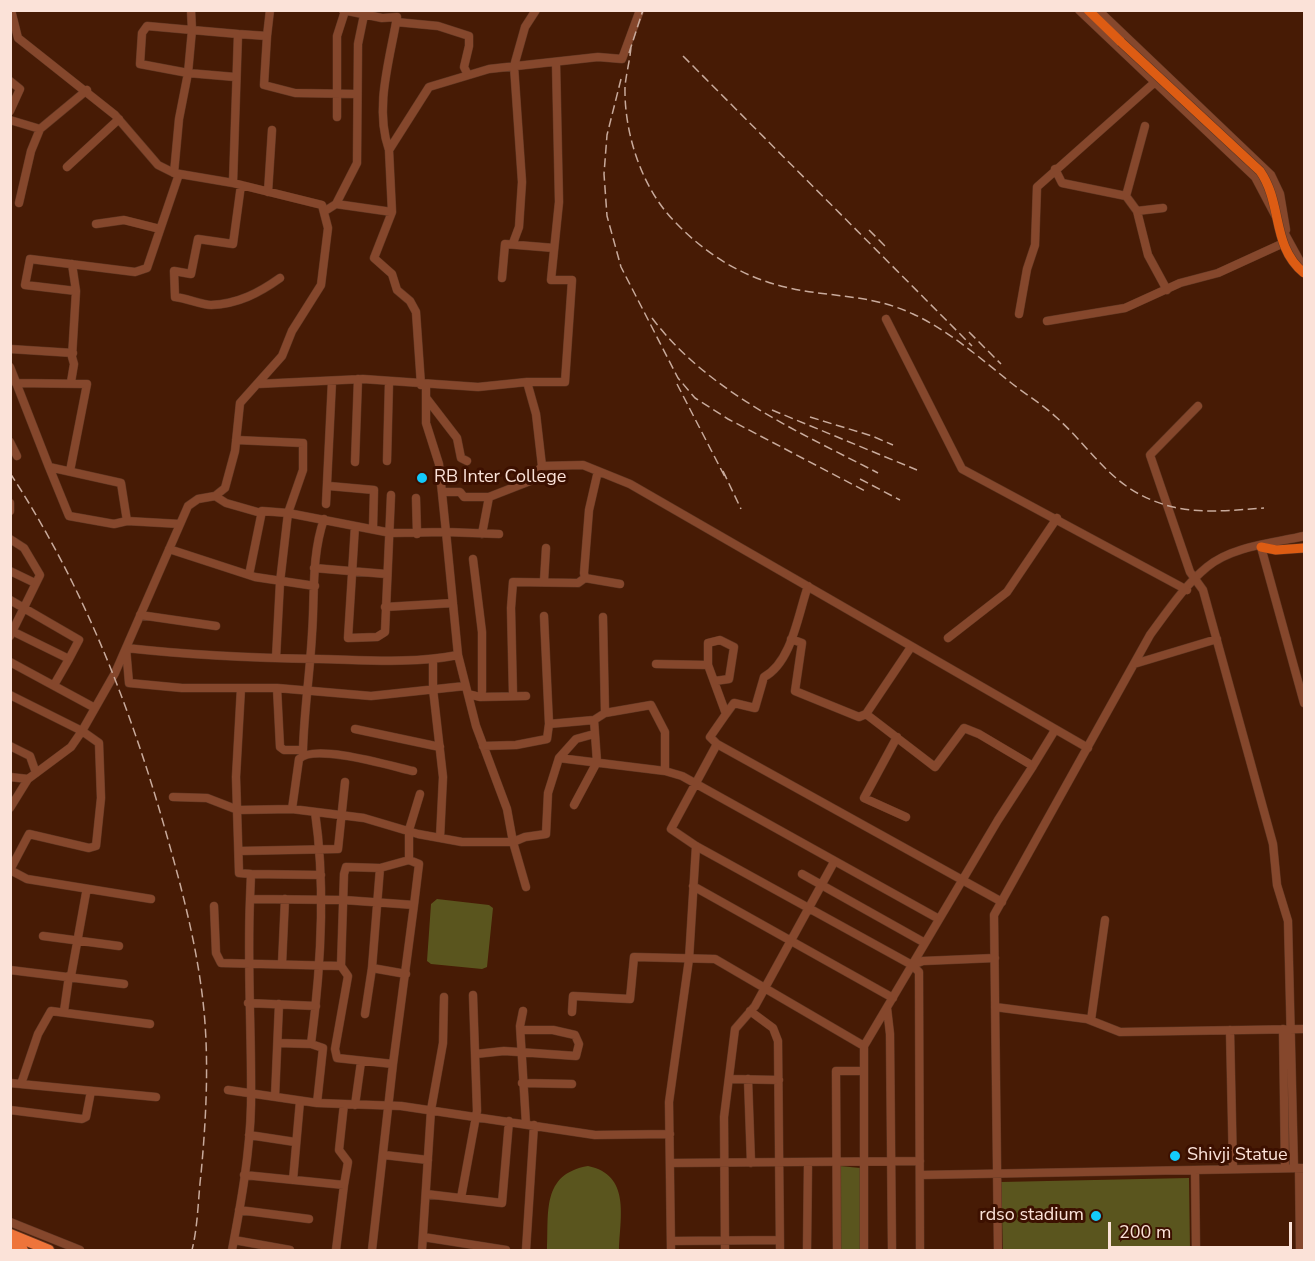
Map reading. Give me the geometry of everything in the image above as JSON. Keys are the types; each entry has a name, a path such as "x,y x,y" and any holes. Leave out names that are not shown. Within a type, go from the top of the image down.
{"highway":[{"path":"10,1234 49,1251"},
{"path":"10,1245 24,1251"}],"main road":[{"path":"1083,11 1116,36 1260,171 1273,196 1282,245 1288,257 1305,273"},
{"path":"1261,546 1276,550 1305,548"}],"street":[{"path":"10,10 18,38 87,90 119,120 158,165 176,173 237,184 322,205 328,228 321,285 292,331 282,356 240,403 236,440 225,488 215,496 198,499 188,506 126,648 82,731 71,747 28,779 10,808"},
{"path":"76,291 25,285 30,259 135,272 147,268 176,173 179,120 188,73 192,30 191,10"},
{"path":"270,10 264,85 295,93 357,94"},
{"path":"513,243 519,227 522,182 514,66 525,27 536,10"},
{"path":"389,150 429,87 468,75 514,66 598,57 622,59 640,10"},
{"path":"1098,10 1116,36 1155,82 1255,177 1305,268"},
{"path":"337,117 337,36 344,11 438,26 469,36 470,46 464,67 468,75"},
{"path":"325,211 336,204 357,163 358,44 364,15"},
{"path":"391,17 385,83 384,135 389,150 392,212 374,258 392,274 397,290 410,301 416,312 426,397 426,423 439,464 458,655 483,746 507,809 513,842 526,887"},
{"path":"235,77 188,73 140,64 142,33 147,26 267,36"},
{"path":"238,34 235,77 237,184 233,244 198,238 191,274 174,271 175,297 195,299 209,305 244,300 280,278"},
{"path":"1116,36 1271,175 1280,194 1289,240"},
{"path":"257,384 358,379 478,387 527,382 566,382 572,280 551,280 559,192 556,63"},
{"path":"10,81 20,89 10,111"},
{"path":"1019,314 1027,269 1035,245 1037,187 1155,82"},
{"path":"19,203 31,151 40,129 87,90"},
{"path":"10,120 40,129"},
{"path":"67,167 119,120"},
{"path":"1126,196 1145,126"},
{"path":"268,192 272,130"},
{"path":"1055,169 1062,183 1126,196 1137,211 1148,255 1167,290"},
{"path":"336,204 392,212"},
{"path":"1137,211 1163,208"},
{"path":"96,224 124,220 160,229"},
{"path":"1047,321 1125,308 1180,284 1218,273 1289,240"},
{"path":"502,278 505,244 554,248"},
{"path":"71,382 74,364 76,291 72,264"},
{"path":"886,319 962,469 1057,518 1187,590"},
{"path":"10,349 73,353"},
{"path":"10,367 69,516 114,524 127,521 180,524"},
{"path":"355,462 358,379"},
{"path":"326,504 332,381"},
{"path":"387,461 389,382"},
{"path":"442,492 460,488 464,497 489,496 530,481 542,466 536,414 527,382"},
{"path":"16,383 87,384 70,471"},
{"path":"426,397 457,438 461,458 467,461"},
{"path":"1198,406 1150,456 1195,580 1203,590 1271,835 1277,885 1288,921 1288,1029 1300,1251"},
{"path":"236,440 303,443 303,470 288,513 280,582 276,658"},
{"path":"10,442 17,456"},
{"path":"542,466 583,465 630,484 1088,748"},
{"path":"49,466 121,483 127,521"},
{"path":"513,695 511,608 513,582 579,583 585,578 589,510 598,471"},
{"path":"328,486 374,490 373,528"},
{"path":"355,526 348,638 377,637 385,632 391,495"},
{"path":"215,496 225,503 261,513 262,511 288,513 391,533 499,534"},
{"path":"482,534 489,496"},
{"path":"416,498 417,534"},
{"path":"10,503 10,511"},
{"path":"249,575 261,513"},
{"path":"948,638 1007,592 1057,518"},
{"path":"277,688 280,747 284,750 303,750 316,543 324,519"},
{"path":"998,1251 994,915 1150,635 1195,580 1207,567 1248,548 1305,536"},
{"path":"10,540 24,548 39,575 11,632 69,659"},
{"path":"1261,546 1305,703"},
{"path":"544,582 546,548"},
{"path":"169,549 249,575 280,582 315,586"},
{"path":"473,559 482,632 482,691"},
{"path":"314,568 386,574"},
{"path":"10,571 35,583"},
{"path":"585,578 620,584"},
{"path":"808,586 791,639 775,671 764,677 755,708 734,704 710,737 717,744 1002,902"},
{"path":"10,600 79,640 54,686"},
{"path":"385,607 453,603"},
{"path":"140,615 216,626"},
{"path":"483,746 545,741 549,724 544,616"},
{"path":"603,617 605,713"},
{"path":"791,639 802,643 795,691 859,717 866,714 911,647"},
{"path":"1134,664 1217,639"},
{"path":"716,681 729,679 734,647 720,640 708,644 708,665 716,681 726,714"},
{"path":"126,648 202,656 308,659 433,660 458,655"},
{"path":"126,648 129,683 182,688 277,688 371,696 433,689 466,690 480,697 526,696"},
{"path":"433,660 433,689 443,777 440,838"},
{"path":"10,662 95,708"},
{"path":"656,664 708,665"},
{"path":"241,688 236,757 239,873 321,875"},
{"path":"10,695 82,731 99,743 100,798 96,846 89,848 28,834 10,870 27,879 152,899"},
{"path":"549,724 594,720 605,713 651,705 665,732 665,771"},
{"path":"866,714 935,767 964,728 1033,766"},
{"path":"574,805 597,762 594,720"},
{"path":"355,729 440,747"},
{"path":"864,1251 864,1046 961,881 1055,730"},
{"path":"173,797 207,798 238,810 292,808 341,815 462,842 513,842 525,837 546,834 548,793 559,758 576,739 594,734"},
{"path":"897,737 864,798 906,817"},
{"path":"717,744 671,830 912,965 919,972 920,1251"},
{"path":"10,746 30,756 36,773"},
{"path":"292,808 299,759 310,752 345,756 413,771"},
{"path":"559,758 665,771 682,776 939,919"},
{"path":"10,777 28,779"},
{"path":"239,851 338,849 345,782"},
{"path":"409,860 409,830 420,794"},
{"path":"311,1044 316,1006 321,875 321,851 315,812"},
{"path":"671,1251 669,1102 689,959 696,846"},
{"path":"372,1251 419,864 409,860 380,868 346,867 341,966 348,976 335,1049 337,1058 393,1064"},
{"path":"725,1251 724,1117 735,1029 750,1011 764,988 834,862"},
{"path":"365,1014 372,968 380,868"},
{"path":"232,1251 249,1136 248,963 251,874"},
{"path":"802,874 925,943"},
{"path":"693,886 893,998"},
{"path":"64,1011 86,893"},
{"path":"250,899 320,899 414,905"},
{"path":"282,964 285,899"},
{"path":"214,906 216,953 221,963 341,966"},
{"path":"1091,1020 1105,920"},
{"path":"43,936 118,946"},
{"path":"572,1012 573,996 630,999 634,957 715,960 864,1046"},
{"path":"912,965 923,962 995,958"},
{"path":"372,968 406,974"},
{"path":"10,970 124,984"},
{"path":"461,1198 477,1111 473,995"},
{"path":"422,1251 431,1110 443,1043 444,997"},
{"path":"248,1003 316,1006"},
{"path":"275,1097 279,1004"},
{"path":"995,1007 1024,1008 1091,1020 1120,1032 1305,1029"},
{"path":"887,1008 890,1034 892,1251"},
{"path":"21,1084 31,1051 46,1015 51,1011 150,1024"},
{"path":"523,1011 522,1083 530,1124 526,1251"},
{"path":"750,1011 773,1028 778,1041 780,1251"},
{"path":"476,1054 504,1051 576,1056 579,1044 575,1035 553,1030 522,1030"},
{"path":"1230,1030 1233,1169"},
{"path":"278,1043 311,1044 323,1048 317,1103"},
{"path":"355,1105 361,1062"},
{"path":"837,1251 836,1071 863,1071"},
{"path":"729,1079 779,1080"},
{"path":"748,1079 751,1163"},
{"path":"10,1083 156,1097"},
{"path":"522,1083 572,1084"},
{"path":"228,1090 317,1103 431,1110 595,1135 669,1134"},
{"path":"10,1110 82,1119 86,1117 91,1091"},
{"path":"293,1180 300,1101"},
{"path":"336,1251 348,1162 339,1150 344,1104"},
{"path":"426,1194 502,1203 509,1121"},
{"path":"249,1136 295,1142"},
{"path":"384,1155 428,1160"},
{"path":"670,1163 920,1161"},
{"path":"807,1251 808,1162"},
{"path":"920,1175 1296,1168"},
{"path":"1195,1170 1196,1251"},
{"path":"244,1175 344,1185"},
{"path":"239,1210 309,1219"},
{"path":"10,1222 80,1251"},
{"path":"423,1237 506,1251"},
{"path":"234,1240 290,1251"},
{"path":"671,1241 780,1240"}],"shaded area":[{"path":"437,899 489,905 493,908 487,967 482,969 431,964 427,961 431,904"},
{"path":"588,1166 602,1171 611,1178 617,1188 621,1211 619,1250 547,1250 548,1209 555,1186 562,1177 573,1170"},
{"path":"840,1166 860,1168 861,1250 841,1250"},
{"name":"rdso stadium","path":"1189,1178 1190,1250 1003,1250 1001,1182"}],"railway":[{"path":"629,53 643,10"},
{"path":"631,47 625,87 628,124 645,179 665,211 713,255 740,271 770,283 880,302 913,314 939,328 1056,417 1120,482 1152,500 1173,507 1196,510 1264,508"},
{"path":"683,56 972,346"},
{"path":"621,79 607,135 604,174 607,216 621,267 678,378 695,398 728,419 867,492"},
{"path":"869,230 885,246"},
{"path":"652,318 674,344 700,368 756,408 878,473"},
{"path":"969,332 1001,364"},
{"path":"677,384 725,477"},
{"path":"772,410 917,470"},
{"path":"810,417 872,436 893,445"},
{"path":"723,471 741,509"},
{"path":"10,473 60,557 101,645 151,782 189,919 201,988 206,1031 207,1072 203,1154 192,1250"},
{"path":"860,479 900,500"}],"place":[{"name":"RB Inter College","path":"422,478"},
{"name":"Shivji Statue","path":"1175,1156"},
{"name":"rdso stadium","path":"1096,1216"}]}
